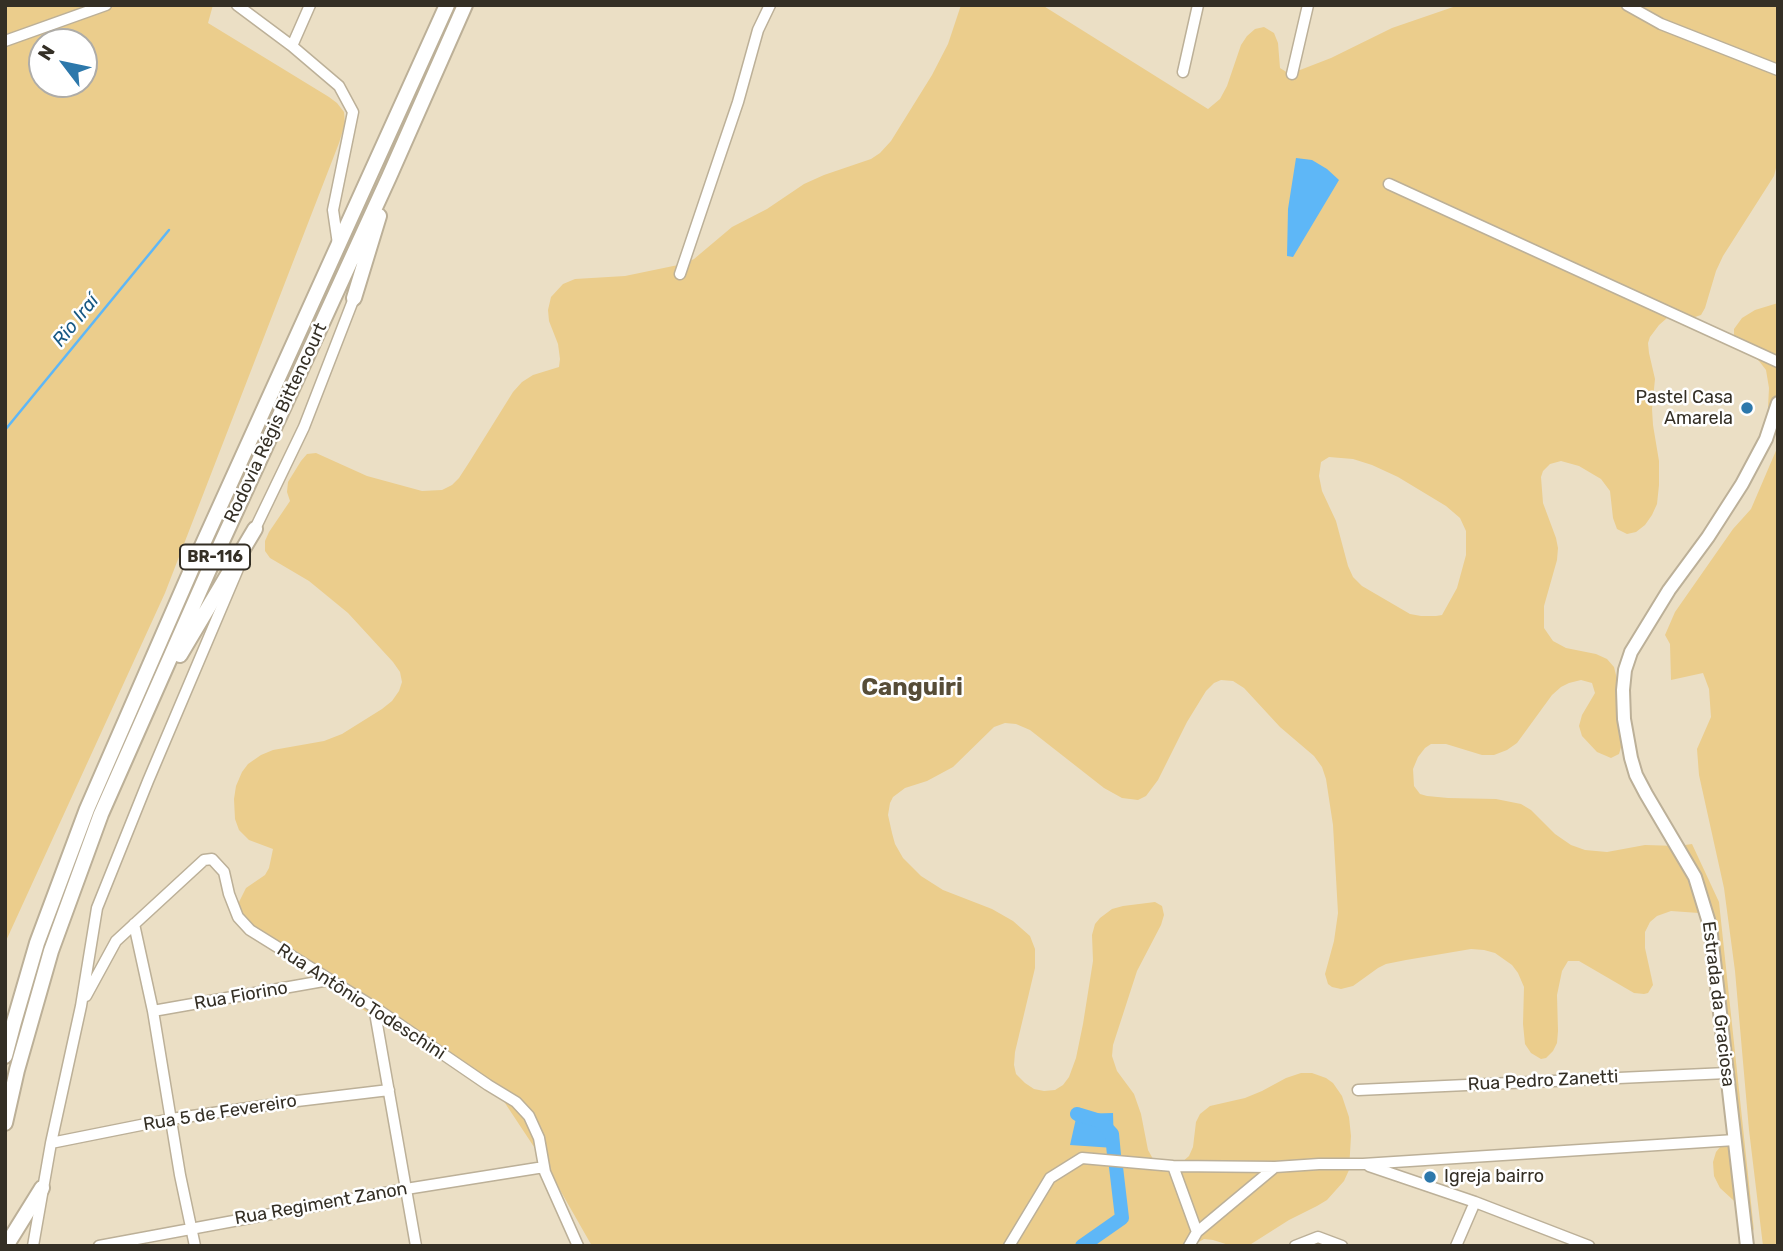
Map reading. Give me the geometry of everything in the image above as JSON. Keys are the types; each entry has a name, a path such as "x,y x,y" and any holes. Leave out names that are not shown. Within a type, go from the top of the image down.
{"highway":[{"name":"Rodovia Régis Bittencourt","path":"5,1056 37,943 87,809 192,568 447,5"},
{"name":"Rodovia Régis Bittencourt","path":"5,1123 29,1026 64,913 101,814 465,5"},
{"path":"354,298 389,177"},
{"path":"147,710 255,528"},
{"path":"6,1246 42,1188"}],"main road":[{"name":"Estrada da Graciosa","path":"1746,1246 1710,926 1695,877 1636,775 1624,719 1623,690 1625,670 1631,652 1669,590 1742,484 1766,439 1778,403"}],"street":[{"path":"5,41 106,5"},
{"path":"292,46 310,5"},
{"path":"680,274 738,102 758,30 770,5"},
{"path":"1183,72 1198,5"},
{"path":"1292,74 1308,5"},
{"path":"1627,5 1661,24 1778,70"},
{"path":"238,6 292,46 339,86 353,112 333,210 339,246"},
{"path":"1389,184 1778,362"},
{"path":"33,1246 51,1143 81,1006 104,936 97,908 255,528 304,427 354,298"},
{"name":"Rua Antônio Todeschini","path":"81,1006 97,973 104,936 134,924 204,860 212,859 224,872 238,917 250,930 374,1007 516,1102 529,1116 539,1138 545,1172 578,1246"},
{"path":"134,924 153,1011 180,1175 195,1246"},
{"name":"Rua Fiorino","path":"153,1011 329,980"},
{"path":"374,1007 416,1246"},
{"name":"Rua Pedro Zanetti","path":"1358,1090 1727,1073"},
{"name":"Rua 5 de Fevereiro","path":"51,1143 171,1119 389,1090"},
{"path":"1009,1246 1050,1178 1083,1158 1173,1166 1275,1167 1363,1164 1735,1140"},
{"path":"1363,1164 1475,1202 1589,1246"},
{"path":"1173,1166 1197,1232"},
{"name":"Rua Regiment Zanon","path":"99,1246 406,1189 544,1167"},
{"path":"1189,1246 1197,1232 1275,1167"},
{"path":"1456,1246 1475,1202"},
{"path":"1295,1246 1318,1237 1342,1246"}],"shaded area":[{"path":"5,5 213,5 208,23 329,97 344,112 345,124 339,143 165,593 5,943"},
{"path":"961,5 1042,5 1208,109 1220,99 1227,86 1241,45 1247,36 1255,29 1264,27 1274,33 1278,43 1280,68 1288,73 1331,58 1392,28 1459,5 1778,5 1778,160 1774,176 1723,256 1701,315 1692,318 1667,318 1659,325 1648,343 1655,379 1652,409 1659,461 1657,504 1652,515 1636,532 1627,534 1617,529 1610,491 1601,479 1579,466 1561,461 1550,464 1541,477 1543,503 1558,548 1544,606 1544,628 1553,641 1566,648 1596,654 1607,659 1614,667 1622,735 1619,754 1611,758 1597,752 1582,736 1579,726 1582,715 1595,693 1592,683 1581,680 1561,687 1552,695 1517,743 1507,750 1494,755 1482,755 1446,744 1431,744 1418,757 1413,769 1414,786 1420,794 1448,798 1496,799 1521,804 1531,810 1555,834 1571,845 1585,850 1607,852 1645,845 1692,844 1719,902 1754,1231 1744,1210 1720,1188 1714,1176 1713,1162 1716,1152 1738,1125 1739,1112 1708,939 1699,913 1671,911 1650,922 1645,932 1645,948 1653,985 1648,993 1634,993 1579,961 1568,961 1562,971 1557,995 1557,1043 1546,1058 1541,1059 1531,1053 1525,1044 1524,987 1512,965 1495,953 1471,949 1386,964 1353,986 1341,989 1332,987 1325,974 1338,913 1333,825 1326,779 1314,756 1280,727 1244,688 1233,681 1221,680 1206,691 1158,780 1146,796 1138,800 1122,798 1104,788 1030,730 1005,723 994,727 953,767 927,781 905,788 893,797 888,815 895,844 903,858 921,876 943,890 992,909 1013,921 1030,936 1035,949 1035,968 1014,1065 1016,1074 1034,1089 1055,1090 1069,1077 1083,1024 1093,961 1092,935 1095,924 1112,909 1155,902 1162,906 1164,915 1137,971 1113,1045 1112,1056 1117,1071 1134,1094 1148,1150 1153,1159 1164,1165 1181,1163 1189,1156 1193,1147 1196,1122 1200,1114 1210,1106 1245,1098 1301,1073 1312,1073 1333,1083 1342,1096 1349,1117 1349,1170 1344,1181 1327,1200 1248,1246 1232,1246 1204,1239 1192,1246 592,1246 544,1162 501,1097 475,1078 379,1021 246,927 238,904 246,888 265,875 273,849 249,840 239,830 235,819 234,799 242,772 248,764 273,750 324,741 342,734 392,701 402,682 400,672 393,662 348,613 309,581 270,558 265,551 269,532 290,501 288,482 301,461 307,454 316,453 367,476 422,491 442,490 452,485 522,382 533,375 559,367 558,344 549,321 548,310 551,297 563,284 575,279 625,276 683,264 694,259 732,227 767,209 804,184 871,159 891,141 948,44","holes":["1329,457 1353,459 1398,477 1446,506 1460,518 1466,531 1466,555 1457,588 1442,615 1410,614 1362,586 1353,577 1319,476 1321,462"]},
{"path":"1778,303 1778,412 1767,427 1769,388 1766,370 1740,344 1734,335 1734,329 1742,318 1755,310"},
{"path":"1778,446 1778,1246 1763,1246 1724,888 1699,775 1697,749 1711,717 1709,689 1703,673 1671,680 1670,644 1665,635 1675,612 1733,529 1751,509"}],"water":[{"path":"1296,158 1312,160 1339,180 1293,257 1287,256 1288,209"},
{"path":"1113,1113 1114,1148 1070,1145 1077,1114"}],"waterway":[{"name":"Rio Iraí","path":"5,430 169,230"},
{"path":"1077,1114 1100,1121 1112,1134 1114,1155"},
{"path":"1082,1246 1122,1218 1116,1167"}],"place":[{"name":"Pastel Casa Amarela","path":"1747,408"},
{"name":"Igreja bairro","path":"1430,1177"}],"district":[{"name":"Canguiri","path":"912,688"}]}
